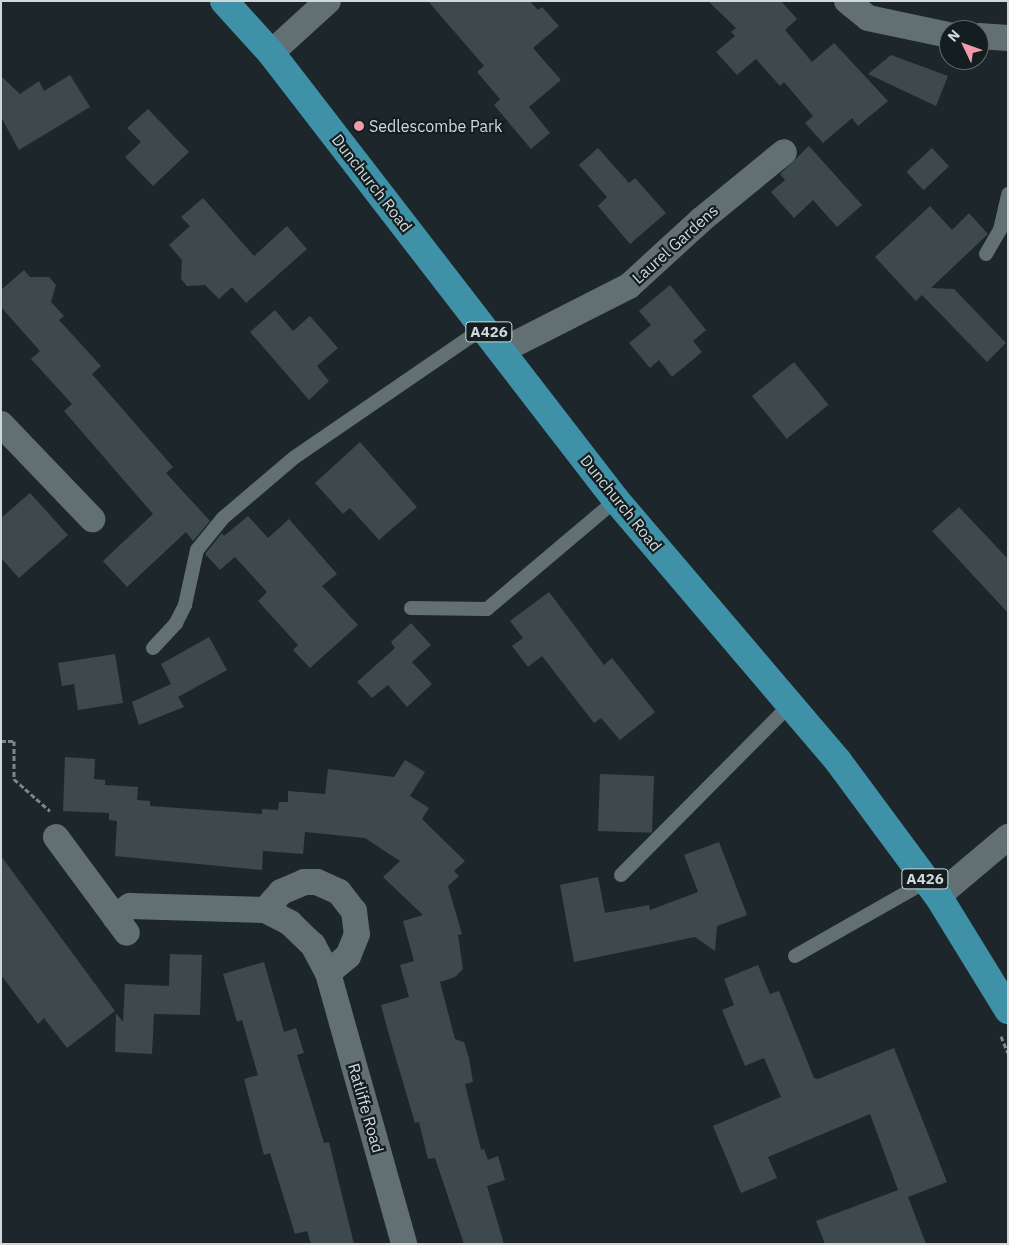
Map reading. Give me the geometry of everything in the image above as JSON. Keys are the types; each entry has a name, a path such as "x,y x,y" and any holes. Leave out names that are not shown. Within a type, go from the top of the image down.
{"highway":[{"name":"Dunchurch Road","path":"224,1 271,53 503,350 616,500 838,761 932,889 1008,1010"}],"street":[{"path":"271,53 328,1"},
{"path":"846,1 868,18 939,33"},
{"path":"989,37 1008,38"},
{"name":"Laurel Gardens","path":"503,350 629,286 701,220 784,152"},
{"path":"6,437 92,520"},
{"path":"56,837 121,925 130,906 265,910 282,892 304,882 317,882 340,892 354,911 357,934 348,956 328,973"},
{"path":"932,889 1008,837"},
{"name":"Ratliffe Road","path":"265,910 302,933 328,973 404,1244"}],"lane":[{"path":"986,254 1000,230 1008,194"},
{"path":"153,648 176,624 185,605 197,550 223,518 295,457 485,327"},
{"path":"411,608 486,609 616,500"},
{"path":"621,875 790,705"},
{"path":"794,956 932,889"}],"path":[{"path":"1,742 14,741 14,779 69,827 56,837"}],"building":[{"path":"428,1 530,1 538,10 542,7 559,26 533,48 561,80 529,107 550,133 531,149 494,105 500,99 477,72 484,66"},
{"path":"708,1 781,1 797,19 785,30 812,62 834,43 888,101 858,126 852,118 823,143 805,123 813,116 784,82 780,86 756,59 737,75 716,52 735,36 731,32 736,28"},
{"path":"891,55 948,76 936,106 868,74"},
{"path":"70,75 90,107 19,150 1,117 1,76 20,94 39,81 44,91"},
{"path":"148,109 189,152 153,186 125,157 141,142 127,128"},
{"path":"809,146 862,205 837,227 813,200 794,218 771,192 785,180 780,174"},
{"path":"598,148 629,183 635,178 666,213 630,244 598,206 607,197 579,165"},
{"path":"932,148 949,166 923,190 906,172"},
{"path":"203,198 254,256 287,226 307,249 246,303 232,287 219,299 205,285 187,286 181,279 182,260 169,245 190,226 181,217"},
{"path":"930,206 952,230 969,213 988,234 931,288 954,289 1006,343 987,362 922,295 916,301 875,257"},
{"path":"24,270 30,277 49,277 56,285 51,302 64,316 59,320 101,366 92,374 173,467 166,473 210,521 193,541 186,532 127,587 103,561 153,514 64,411 72,404 31,359 40,351 1,307 1,290"},
{"path":"670,285 706,330 693,341 702,352 672,377 659,360 650,368 629,343 651,325 639,311"},
{"path":"275,310 293,331 310,316 338,348 317,366 329,381 309,400 250,332"},
{"path":"794,362 829,405 787,439 752,396"},
{"path":"360,442 417,507 379,540 350,508 343,514 315,483"},
{"path":"30,493 68,535 19,578 1,558 1,518"},
{"path":"959,507 1008,559 1008,613 932,531"},
{"path":"248,516 268,538 289,519 337,574 322,586 358,625 310,668 293,650 298,645 258,601 267,592 235,557 220,570 205,554 222,533 224,536"},
{"path":"549,592 604,665 612,658 655,712 620,740 601,718 594,723 542,656 528,667 512,646 523,638 510,621"},
{"path":"411,623 431,645 412,662 432,684 407,707 388,685 372,698 357,682 395,648 391,642"},
{"path":"209,637 227,670 178,697 184,707 139,725 132,702 171,684 161,664"},
{"path":"115,654 123,703 78,710 74,684 62,686 58,663"},
{"path":"65,757 95,759 94,779 105,780 105,785 138,787 137,800 150,801 150,806 262,814 262,809 278,810 279,802 288,802 288,791 325,794 328,769 394,777 405,760 425,772 410,796 429,808 422,819 465,861 454,871 459,876 448,886 462,934 458,935 463,969 455,977 440,982 455,1039 464,1042 469,1058 473,1082 465,1084 481,1150 484,1149 488,1160 498,1156 505,1180 487,1186 504,1244 464,1244 435,1158 428,1159 419,1122 415,1123 389,1035 381,1005 409,997 400,965 414,961 403,921 423,915 383,877 400,861 365,838 305,832 303,854 263,851 262,870 115,856 117,821 109,820 109,813 63,811"},
{"path":"600,774 654,776 652,833 598,831"},
{"path":"719,842 747,915 717,926 715,951 695,937 574,962 560,885 598,877 605,913 649,905 650,910 698,892 684,855"},
{"path":"1,856 115,1011 67,1048 44,1018 38,1024 1,975"},
{"path":"170,954 202,955 200,1015 154,1014 152,1054 115,1052 116,1013 123,1022 125,984 169,986"},
{"path":"264,962 284,1032 296,1028 304,1053 297,1055 324,1143 329,1142 354,1244 311,1244 307,1231 295,1234 270,1153 264,1155 244,1079 258,1075 242,1020 237,1022 223,974"},
{"path":"758,965 770,994 779,991 814,1078 818,1079 894,1048 947,1182 908,1197 926,1244 825,1244 816,1221 898,1190 870,1114 768,1157 777,1178 741,1193 713,1126 781,1097 764,1058 745,1066 722,1010 734,1005 724,979"}],"place":[{"name":"Sedlescombe Park","path":"359,126"}]}
